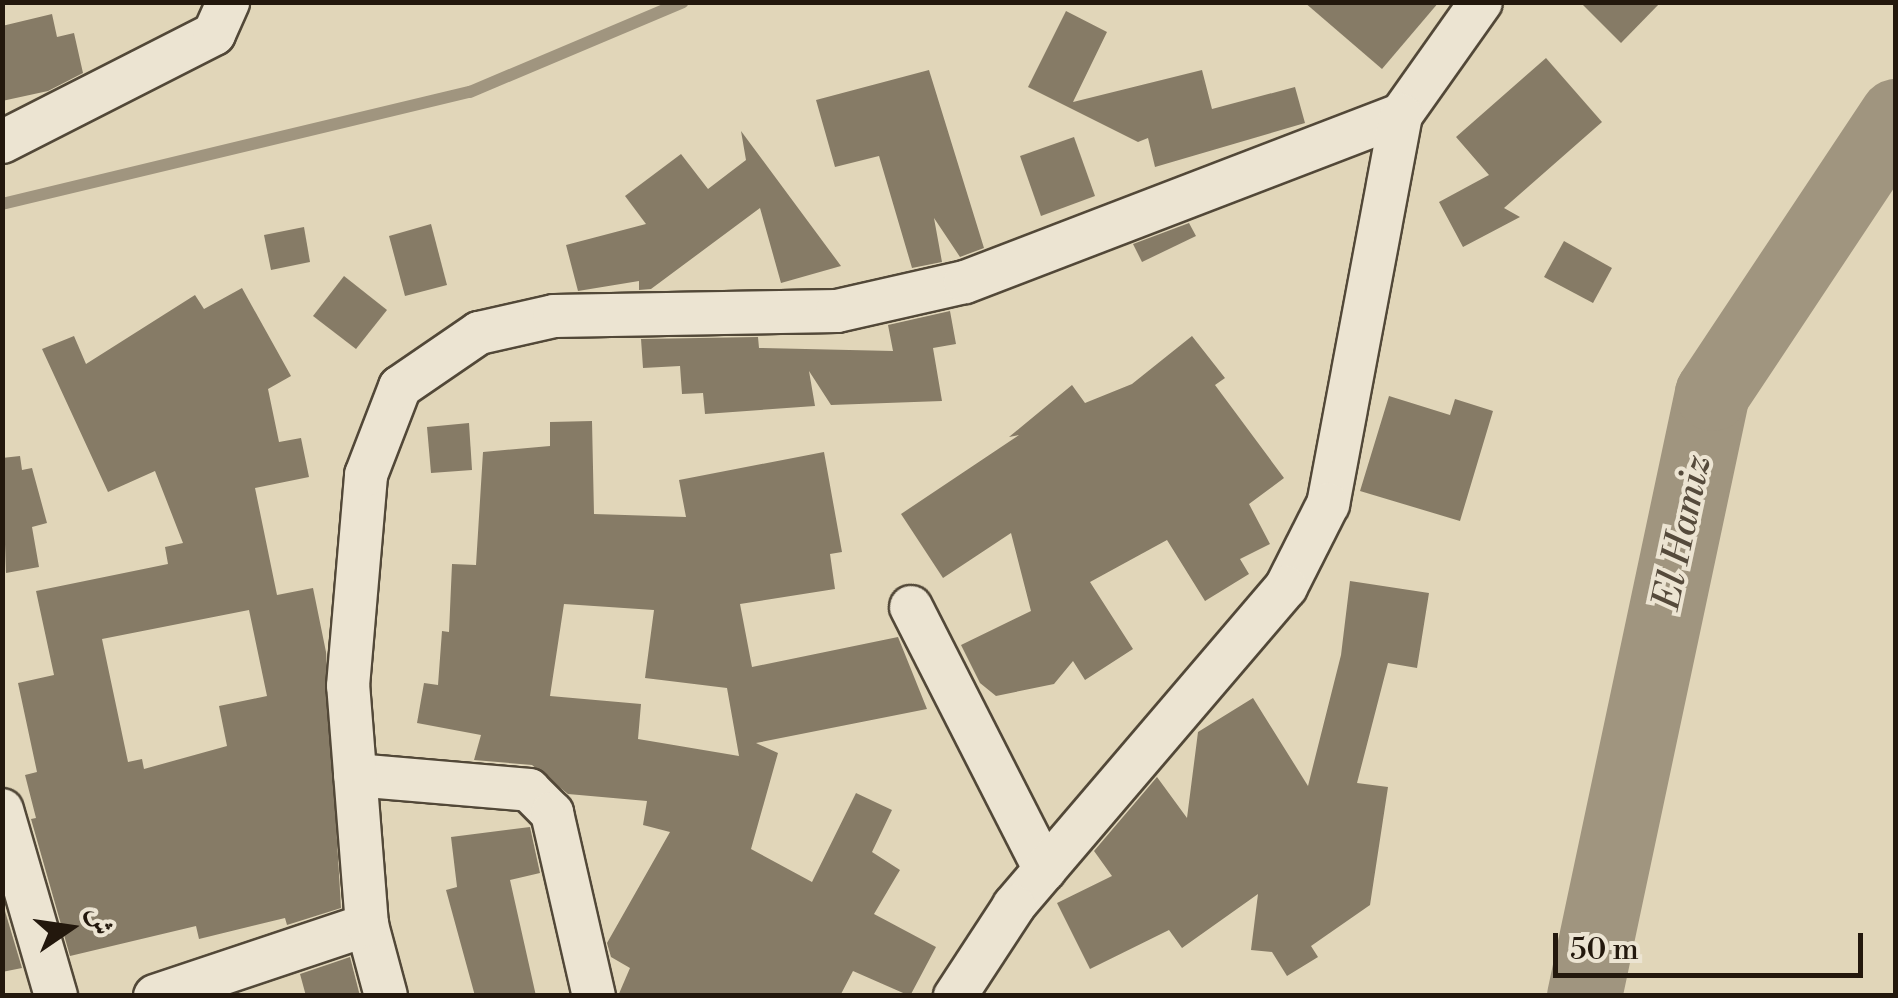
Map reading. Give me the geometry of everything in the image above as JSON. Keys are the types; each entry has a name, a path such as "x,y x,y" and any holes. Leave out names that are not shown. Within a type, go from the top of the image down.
{"street":[{"path":"2,142 214,34 228,2"},
{"path":"955,996 1045,870 1286,586 1328,504 1401,116 1481,2"},
{"path":"386,996 367,925 348,686 366,475 400,387 479,333 554,316 838,311 946,286 1401,116"},
{"path":"911,607 1045,870"},
{"path":"356,775 530,790 552,813 594,996"},
{"path":"2,810 56,996"},
{"path":"156,996 367,925"}],"building":[{"path":"1304,2 1439,2 1382,69"},
{"path":"1580,2 1661,2 1621,43"},
{"path":"1066,11 1107,32 1073,102 1202,70 1212,109 1295,87 1305,123 1155,167 1148,138 1138,142 1028,87"},
{"path":"52,14 57,37 74,33 83,73 48,91 2,101 2,26"},
{"path":"1546,58 1602,122 1504,208 1520,217 1463,247 1439,202 1489,175 1456,137"},
{"path":"929,70 984,248 960,257 934,218 942,262 912,268 879,156 835,167 816,100"},
{"path":"741,131 841,266 781,283 760,208 651,289 639,290 639,281 578,291 566,245 646,224 625,196 681,154 708,189 746,160"},
{"path":"1074,137 1095,196 1041,216 1020,156"},
{"path":"1189,223 1196,236 1142,262 1133,244"},
{"path":"431,224 447,285 405,296 389,236"},
{"path":"304,227 310,262 271,270 264,235"},
{"path":"1564,241 1612,268 1593,303 1544,277"},
{"path":"344,276 387,310 356,349 313,316"},
{"path":"242,288 291,376 268,389 279,442 301,438 309,477 255,488 277,595 313,588 326,652 341,908 287,925 285,918 199,939 196,926 70,956 31,819 36,818 25,775 37,772 18,683 54,675 36,591 168,564 165,547 183,543 155,471 108,492 42,349 74,336 86,364 195,295 204,309","holes":["249,610 267,696 219,706 227,746 144,769 142,759 128,762 102,639"]},
{"path":"950,311 956,344 933,348 942,401 831,405 809,371 815,406 705,414 703,393 682,394 680,366 643,368 641,339 758,337 759,348 893,351 888,325"},
{"path":"1192,336 1225,378 1215,385 1284,478 1249,504 1270,544 1240,559 1249,574 1205,601 1167,540 1090,582 1133,649 1085,680 1073,661 1054,684 996,696 980,683 961,645 1031,611 1011,533 943,578 901,514 1019,435 1009,437 1072,385 1085,403 1132,384"},
{"path":"1389,396 1450,415 1455,399 1493,411 1460,521 1360,491"},
{"path":"592,421 594,514 686,517 679,480 824,452 842,552 830,554 835,589 740,604 752,667 898,637 927,709 756,743 778,753 751,849 812,882 856,793 892,810 872,852 900,870 874,914 936,947 910,996 853,971 840,996 618,996 630,968 611,957 607,943 670,832 643,825 647,801 568,794 532,765 474,760 481,735 417,723 424,683 438,685 442,631 449,632 452,564 476,565 483,452 550,446 550,422","holes":["564,604 654,610 645,678 727,688 739,756 638,739 641,704 550,696"]},
{"path":"469,423 472,470 431,473 427,427"},
{"path":"20,456 22,470 32,468 47,523 32,527 39,567 6,573 2,458"},
{"path":"1350,581 1429,593 1417,668 1388,663 1357,783 1388,787 1370,905 1311,946 1318,957 1287,976 1272,952 1251,950 1258,894 1182,948 1169,930 1090,969 1057,903 1112,876 1094,851 1157,777 1187,818 1198,732 1253,698 1308,786 1341,655"},
{"path":"530,827 540,873 510,880 536,996 475,996 446,890 457,887 451,837"},
{"path":"2,901 22,968 2,972"},
{"path":"350,957 360,996 306,996 300,974"}],"waterway":[{"path":"2,204 470,92 683,2"},
{"name":"El Hamiz","path":"1584,996 1712,393 1896,116"}]}
